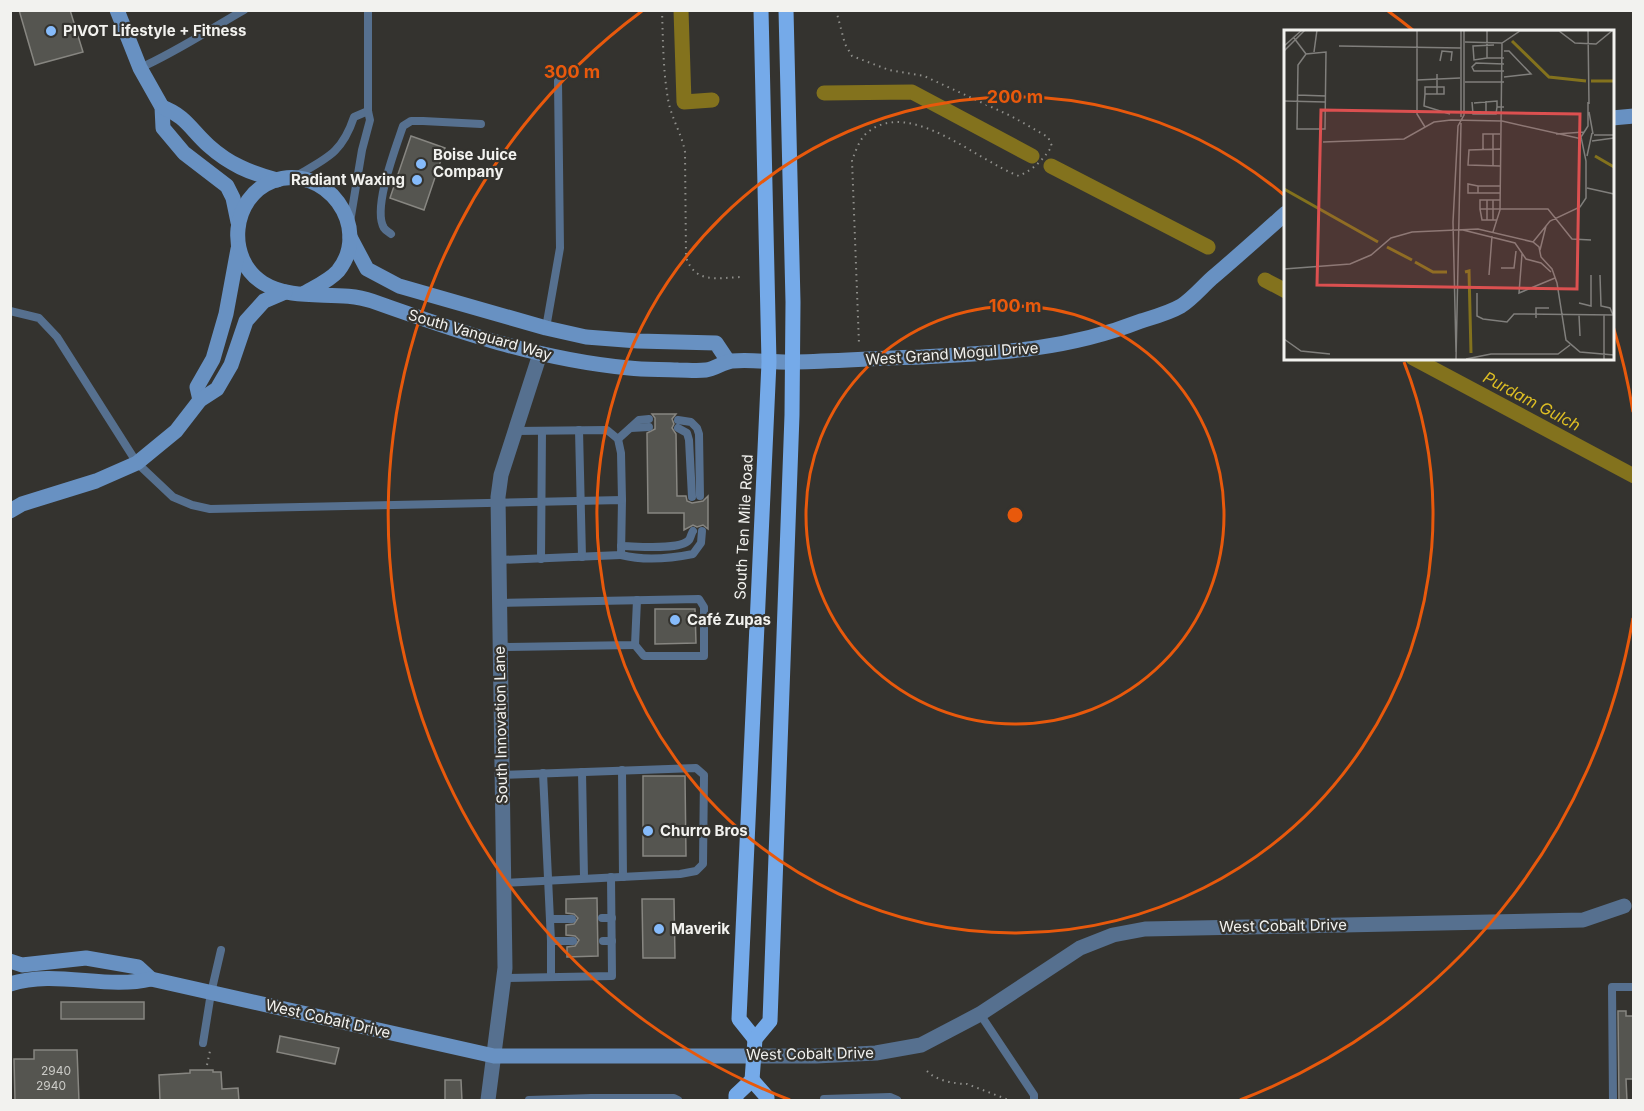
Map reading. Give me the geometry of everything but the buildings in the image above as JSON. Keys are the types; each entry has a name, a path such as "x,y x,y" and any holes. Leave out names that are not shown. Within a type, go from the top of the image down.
{"main road":[{"name":"South Ten Mile Road","path":"755,1039 739,1019 769,362 761,10"},
{"path":"736,1101 736,1095 752,1080 755,1039 770,1021 793,362 786,10"},
{"path":"752,1080 767,1097 767,1101"}],"street":[{"path":"117,10 140,68 162,107 163,128 184,153 227,186 233,198 238,222 242,261 252,274 265,285 285,292 303,294 325,282 338,271 347,254 350,230 335,198 309,180 294,178 277,180 256,192 242,209 238,222"},
{"path":"162,107 178,113 207,145 233,165 277,180"},
{"path":"1614,118 1634,117"},
{"name":"West Grand Mogul Drive","path":"793,362 993,353 1049,348 1120,330 1181,306 1284,215"},
{"name":"South Vanguard Way","path":"350,230 367,270 399,286 546,328 586,337 716,343 728,361"},
{"path":"200,400 197,387 213,359 226,314 239,243"},
{"path":"10,511 22,504 96,481 137,463 176,431 200,400 217,389 231,365 246,321 264,302 285,292"},
{"name":"South Vanguard Way","path":"303,294 338,294 368,300 483,339 540,354 630,369 709,370 728,361 793,362"},
{"name":"South Innovation Lane","path":"488,1101 504,978 498,504 501,475 540,354"},
{"name":"West Cobalt Drive","path":"10,984 22,980 62,978 137,983 151,980 494,1056 816,1056 876,1053 921,1045 980,1014 1080,948 1113,935 1145,929 1583,920 1624,906"},
{"name":"West Cobalt Drive","path":"10,961 22,965 86,958 138,967 151,980"}],"lane":[{"path":"140,68 167,56 244,10"},
{"path":"350,230 362,150 370,120 368,111 368,10"},
{"path":"546,328 560,248 558,81"},
{"path":"294,178 331,155 347,137 354,117 368,111"},
{"path":"391,234 383,227 383,188 403,126 411,121 481,124"},
{"path":"10,311 39,318 57,337 137,463 173,497 192,505 210,509 622,500"},
{"path":"678,424 692,422 699,434 696,496"},
{"path":"618,439 631,428 649,423"},
{"path":"579,430 582,557"},
{"path":"516,431 607,430 618,439 621,453 621,555"},
{"path":"541,559 542,431"},
{"path":"621,546 682,544 689,539 693,531"},
{"path":"499,560 621,555 637,559 658,559 693,554 701,543 702,531"},
{"path":"500,603 637,600 699,599 704,607 704,656 644,656 635,645 637,600"},
{"path":"501,647 635,645"},
{"path":"502,775 696,768 704,775 703,864 696,870 680,874 504,883"},
{"path":"622,770 623,877"},
{"path":"582,772 584,878"},
{"path":"543,773 551,977"},
{"path":"504,978 612,976 611,877"},
{"path":"602,918 612,918"},
{"path":"550,919 572,919"},
{"path":"551,941 573,941"},
{"path":"603,941 612,941"},
{"path":"207,1044 211,993 220,950"},
{"path":"1613,1101 1612,987 1634,987"},
{"path":"980,1014 1034,1095 1034,1101"},
{"path":"824,1099 890,1097 897,1101"},
{"path":"529,1101 675,1100"}],"path":[{"path":"662,10 668,100 685,152 686,257 689,268 697,275 709,278 741,277"},
{"path":"836,10 845,44 852,56 890,70 924,76 1011,116 1048,137 1052,146 1045,157 1031,170 1018,176 933,131 910,122 892,122 867,132 852,160 859,347"},
{"path":"207,1044 207,1065"},
{"path":"927,1071 932,1076 967,1084 1009,1101"}],"waterway":[{"name":"Purdam Gulch","path":"681,10 684,102 712,100"},
{"name":"Purdam Gulch","path":"824,93 912,92 1032,156"},
{"name":"Purdam Gulch","path":"1051,166 1208,247"},
{"name":"Purdam Gulch","path":"1265,280 1284,290"},
{"name":"Purdam Gulch","path":"1417,360 1634,476"}],"place":[{"name":"PIVOT Lifestyle + Fitness","path":"51,31"},
{"name":"Boise Juice Company","path":"421,164"},
{"name":"Radiant Waxing","path":"417,180"},
{"name":"Café Zupas","path":"675,620"},
{"name":"Churro Bros","path":"648,831"},
{"name":"Maverik","path":"659,929"}]}
